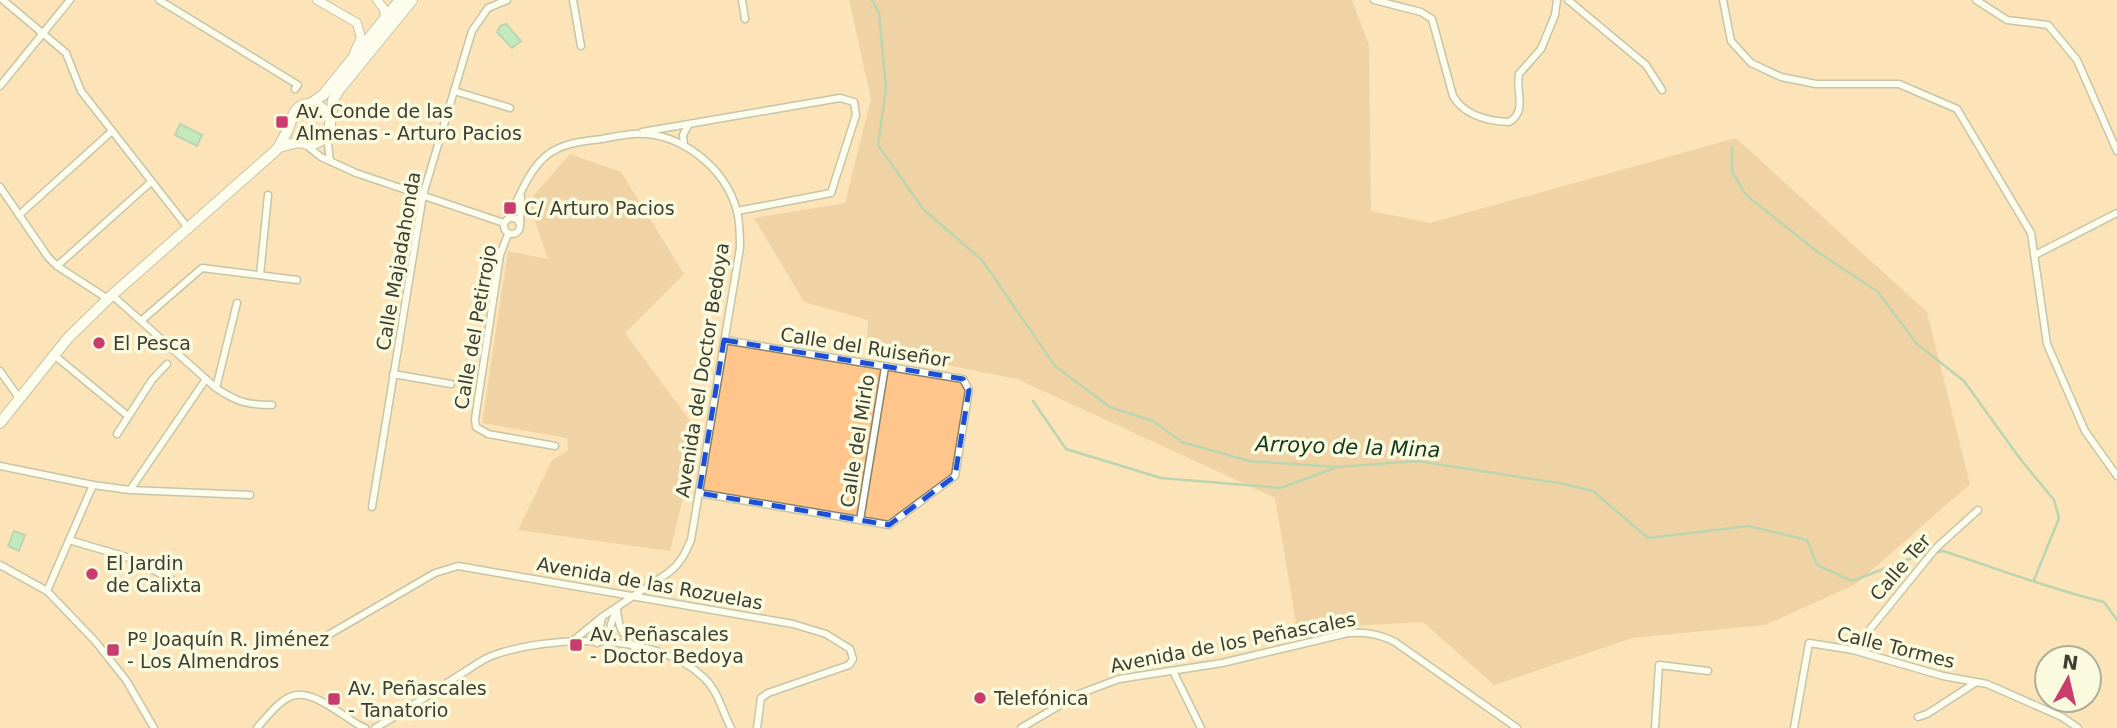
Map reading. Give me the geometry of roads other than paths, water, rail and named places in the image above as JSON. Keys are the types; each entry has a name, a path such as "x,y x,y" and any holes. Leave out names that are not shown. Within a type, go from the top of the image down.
{"main road":[{"path":"0,423 68,338 110,297 279,148 290,119 298,108 323,95 400,0"},
{"path":"279,148 317,143 327,136 332,100 412,0"},
{"path":"310,104 322,108 329,117"},
{"path":"289,125 291,132 302,143"}],"street":[{"path":"3,0 66,52 81,91 188,228"},
{"path":"0,86 70,0"},
{"path":"159,0 298,85 295,89"},
{"path":"347,79 384,30 384,9 377,0"},
{"name":"Calle Majadahonda","path":"372,508 423,195 471,32 488,8 507,0"},
{"path":"573,0 581,46"},
{"path":"742,0 745,19"},
{"path":"1374,0 1421,12 1432,19 1453,96 1459,106 1467,113 1509,122 1520,108 1519,74 1542,46 1556,11 1557,0"},
{"path":"1568,0 1646,65 1662,90"},
{"path":"1723,0 1731,41 1751,63 1782,77 1816,84 1899,83 1957,109 2031,233 2047,344 2085,431 2117,475"},
{"path":"1976,0 2007,20 2048,25 2077,60 2117,150"},
{"path":"322,1 357,23 361,38 353,56"},
{"path":"454,91 510,108"},
{"path":"635,134 840,98 854,102 856,115 831,193 737,211"},
{"path":"684,146 683,135 689,124"},
{"path":"19,215 111,132"},
{"name":"Avenida del Doctor Bedoya","path":"506,221 533,170 547,155 562,146 635,134 660,137 684,146 706,162 721,177 737,211 740,248 691,540 677,567 602,617 574,640"},
{"path":"327,136 330,161"},
{"path":"302,143 321,157 356,173 506,221 517,219 520,225 517,233 508,234 504,229 506,221"},
{"path":"57,266 151,182"},
{"path":"0,187 57,266 110,297 142,320 216,388 235,401 272,405"},
{"path":"260,275 268,195"},
{"name":"Avenida del Doctor Bedoya","path":"520,225 521,195"},
{"path":"2035,255 2117,214"},
{"name":"Calle del Petirrojo","path":"508,234 500,255 476,427 488,434 555,446"},
{"path":"142,320 202,268 297,280"},
{"path":"216,388 237,303"},
{"name":"Calle del Ruiseñor","path":"699,493 889,525 956,476 968,390 962,379 724,340"},
{"path":"54,355 128,416"},
{"path":"117,434 152,380 167,364"},
{"name":"Calle del Mirlo","path":"860,520 885,367"},
{"path":"0,372 19,398"},
{"path":"393,374 451,384"},
{"path":"130,490 206,379"},
{"path":"0,466 130,490 250,495"},
{"path":"47,591 93,485"},
{"name":"Calle Ter","path":"1853,650 1936,548 1978,510"},
{"path":"69,540 131,558 171,579"},
{"path":"0,565 47,591 112,660 154,728"},
{"name":"Avenida de las Rozuelas","path":"316,642 435,573 458,566 810,628 850,649 853,659 849,665 768,693 761,698 757,728"},
{"path":"607,644 617,609"},
{"path":"617,609 621,633 633,646"},
{"path":"597,643 602,617"},
{"name":"Avenida de los Peñascales","path":"1021,728 1100,685 1119,679 1222,663 1348,633 1365,632 1395,642 1517,728"},
{"path":"375,728 492,656 551,642 574,640 633,646 660,652 693,668 706,679 718,697 732,728"},
{"name":"Calle Tormes","path":"1794,728 1809,643 1853,650 1987,684 2062,717 2078,728"},
{"path":"1655,728 1659,665 1708,671"},
{"path":"1172,671 1201,728"},
{"name":"Calle Tormes","path":"1918,717 1927,714 1975,682"},
{"path":"257,728 275,706 298,693 313,696 365,728"}],"waterway":[{"name":"Arroyo de la Mina","path":"872,0 879,13 886,89 878,145 923,209 982,260 1055,366 1110,407 1153,421 1182,442 1249,461 1338,467 1418,461 1593,491 1648,538 1749,526 1807,540 1817,565 1852,581 1928,554"},
{"path":"1732,147 1732,172 1746,195 1819,253 1877,291 1917,344 1964,381 2021,460 2054,500 2059,518 2034,580"},
{"path":"1033,401 1066,449 1161,478 1280,488 1335,468"},
{"name":"Arroyo de la Mina","path":"1934,553 1943,551 2043,585 2104,602 2117,620"}],"place":[{"name":"Av. Conde de las Almenas - Arturo Pacios","path":"282,122"},
{"name":"C/ Arturo Pacios","path":"510,208"},
{"name":"El Pesca","path":"99,343"},
{"name":"El Jardin de Calixta","path":"92,574"},
{"name":"Av. Peñascales - Doctor Bedoya","path":"576,645"},
{"name":"Pº Joaquín R. Jiménez - Los Almendros","path":"113,650"},
{"name":"Telefónica","path":"980,698"},
{"name":"Av. Peñascales - Tanatorio","path":"334,699"}]}
